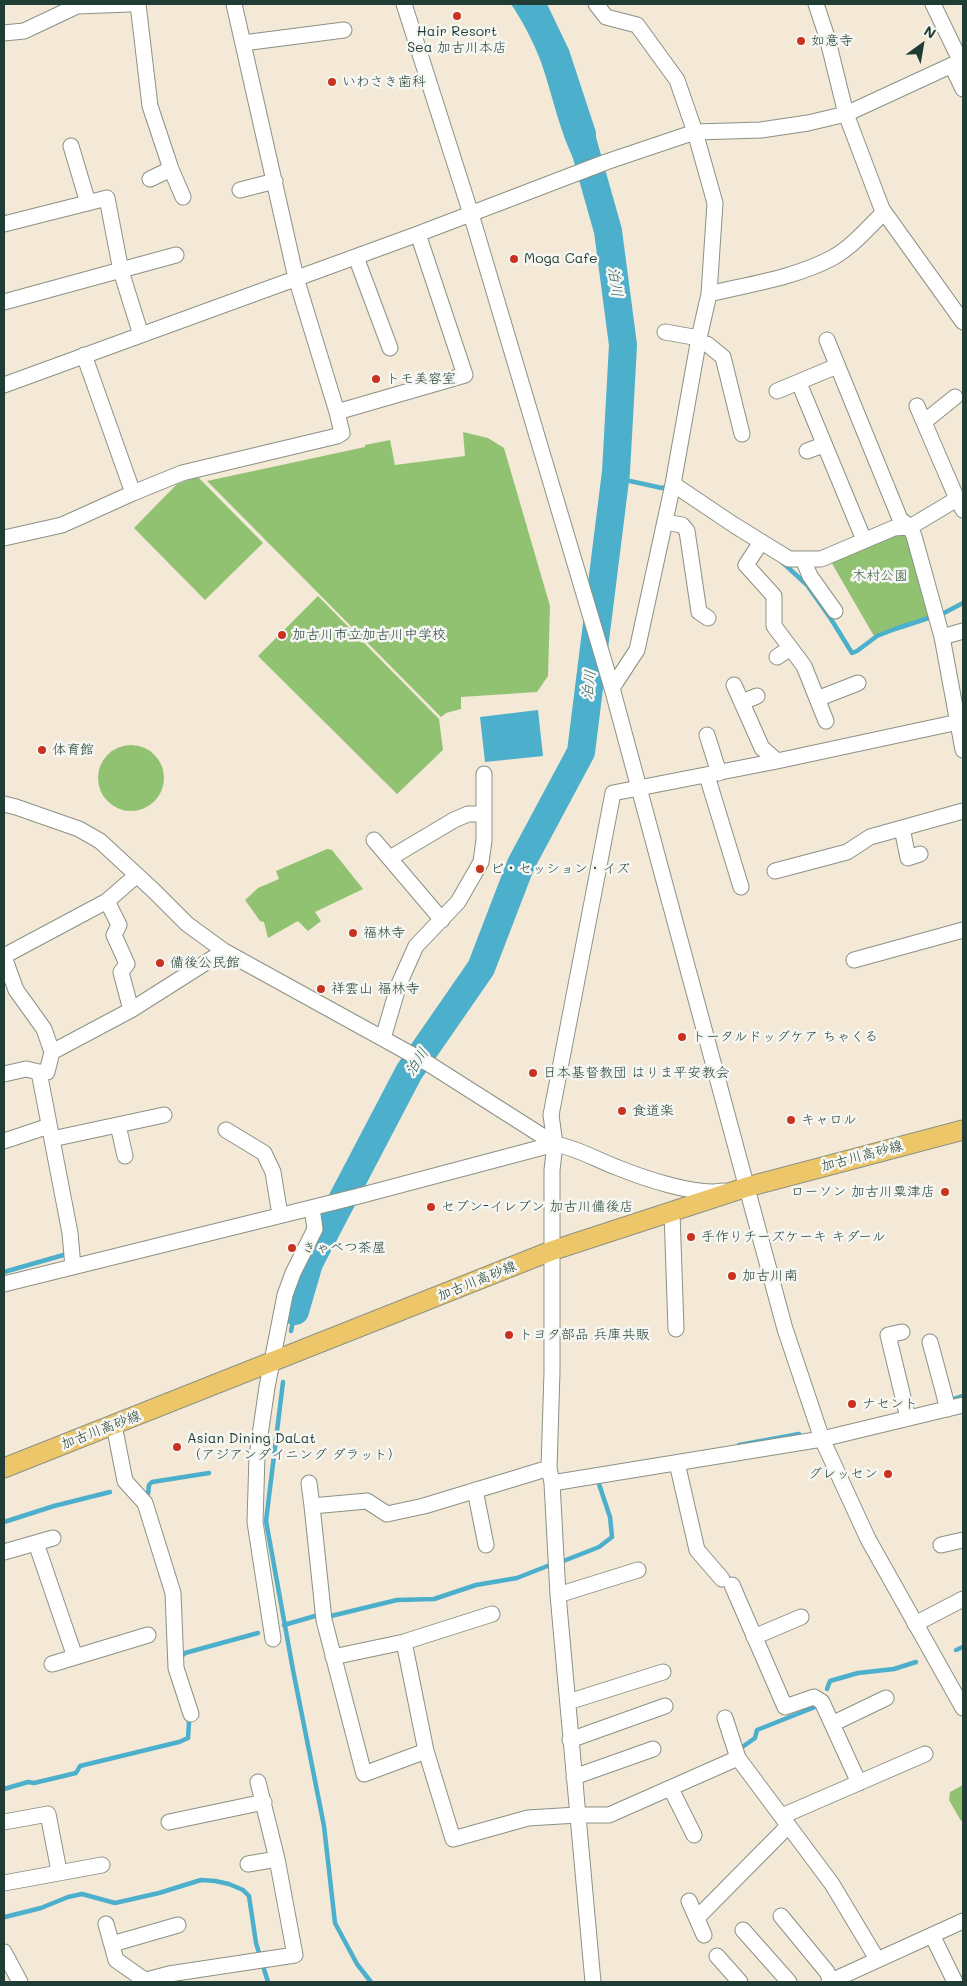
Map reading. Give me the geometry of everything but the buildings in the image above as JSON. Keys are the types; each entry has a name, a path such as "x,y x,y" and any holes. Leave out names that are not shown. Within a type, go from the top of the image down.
{"main road":[{"name":"加古川高砂線","path":"4,1468 551,1251 747,1187 963,1130"}],"street":[{"path":"4,33 24,31 77,6 130,4"},
{"path":"138,4 150,106 171,169 183,197"},
{"path":"4,538 62,525 132,493 182,473 337,436 342,433 296,278 234,4"},
{"path":"404,4 471,214 612,688 785,1329 822,1439 868,1539 963,1708"},
{"path":"596,4 606,17 637,25 677,80 695,132 715,203 709,294 674,484 637,650 612,688"},
{"path":"816,4 827,37 846,114 884,212 963,322"},
{"path":"933,4 959,62 963,89"},
{"path":"243,43 344,30"},
{"path":"4,384 356,257 606,162 695,132 761,130 808,123 846,114 959,62"},
{"path":"72,146 88,203"},
{"path":"150,179 171,169"},
{"path":"240,190 274,181"},
{"path":"4,224 107,198 121,271 141,336"},
{"path":"709,294 775,279 832,258 848,247 884,212"},
{"path":"337,412 465,374 418,234"},
{"path":"4,302 176,255"},
{"path":"356,257 383,341"},
{"path":"665,332 707,344 722,357 742,434"},
{"path":"826,340 900,519 910,527 942,637 961,721 963,750"},
{"path":"84,355 132,493"},
{"path":"777,391 837,366"},
{"path":"799,383 823,445 864,540"},
{"path":"924,422 955,397"},
{"path":"674,484 790,559 821,559 894,528 910,527 960,504 917,406"},
{"path":"807,451 823,445"},
{"path":"665,522 682,525 686,531 700,612 708,618"},
{"path":"761,542 746,565 774,596 774,626 804,666 826,721"},
{"path":"803,559 810,576 835,611"},
{"path":"942,637 963,631"},
{"path":"777,657 790,648"},
{"path":"817,700 858,683"},
{"path":"734,686 762,748 777,761"},
{"path":"742,702 757,696"},
{"path":"593,1982 570,1740 550,1476 552,1170 555,1144 551,1115 613,794 961,721"},
{"path":"706,735 713,774 741,887"},
{"path":"383,1038 399,984 416,946 458,902 481,862 484,840 484,774"},
{"path":"4,804 79,829 100,841 187,924 224,951 414,1055 509,1112 555,1144 577,1149 616,1167 686,1189 717,1192 747,1187"},
{"path":"775,871 847,852 870,837 963,811"},
{"path":"390,858 454,820 468,814 484,814"},
{"path":"902,828 908,858 920,854"},
{"path":"374,840 442,920"},
{"path":"4,1074 26,1069 47,1072 52,1052 44,1029 16,990 4,956 107,900 137,875"},
{"path":"107,900 119,925 114,935 128,964 121,972 131,1010"},
{"path":"854,960 963,930"},
{"path":"52,1052 131,1010 224,951"},
{"path":"39,1072 70,1233 74,1266"},
{"path":"4,1141 50,1132 118,1125 164,1115"},
{"path":"118,1125 125,1156"},
{"path":"226,1130 264,1152 273,1172 280,1215"},
{"path":"4,1284 355,1197 555,1144"},
{"path":"273,1639 255,1522 257,1456 285,1295 293,1273 315,1229 313,1207"},
{"path":"672,1212 676,1329"},
{"path":"902,1332 888,1335 907,1414"},
{"path":"930,1342 948,1409"},
{"path":"312,1506 367,1500 387,1514 424,1513 475,1490 550,1476 677,1463 822,1439 907,1414 948,1409 963,1405"},
{"path":"114,1425 125,1481 145,1503 173,1593 176,1668 191,1714"},
{"path":"677,1463 684,1526 697,1550 727,1582 786,1707 814,1697 819,1700 859,1783"},
{"path":"309,1483 324,1620 364,1774 426,1752"},
{"path":"475,1490 486,1545"},
{"path":"4,1552 53,1538"},
{"path":"941,1544 963,1540"},
{"path":"36,1544 76,1657"},
{"path":"558,1595 638,1570"},
{"path":"915,1624 963,1599"},
{"path":"333,1657 404,1642 492,1614"},
{"path":"754,1637 800,1617"},
{"path":"52,1664 148,1635"},
{"path":"404,1642 426,1752 453,1839 528,1818 609,1815 738,1758"},
{"path":"568,1702 650,1683 663,1672"},
{"path":"832,1724 886,1698"},
{"path":"570,1740 665,1706"},
{"path":"725,1718 738,1758 832,1884 877,1959"},
{"path":"574,1777 653,1749"},
{"path":"697,1918 785,1821 859,1783 925,1754"},
{"path":"106,1924 116,1960 143,1981 172,1978 295,1955 278,1859 258,1782"},
{"path":"671,1789 694,1835"},
{"path":"169,1822 264,1802"},
{"path":"4,1822 48,1814 59,1871"},
{"path":"248,1864 278,1859"},
{"path":"4,1882 102,1865"},
{"path":"689,1901 704,1936"},
{"path":"790,1920 827,1972 830,1982 963,1921"},
{"path":"112,1944 178,1925"},
{"path":"743,1930 789,1982"},
{"path":"932,1935 955,1982"},
{"path":"4,1952 13,1980"},
{"path":"717,1956 740,1982"}],"green space":[{"path":"463,432 488,438 504,448 550,606 548,676 537,692 461,697 461,709 446,713 441,717 207,481 390,440 395,465 465,456"},
{"path":"198,477 263,543 205,600 134,528 177,484"},
{"name":"木村公園","path":"893,532 906,535 929,620 874,636 830,560"},
{"path":"318,596 439,719 443,750 397,794 258,656"},
{"path":"131,745 143,748 154,755 161,766 164,778 161,790 154,801 143,808 131,811 119,808 108,801 101,790 98,778 101,766 108,755 119,748"},
{"path":"327,849 332,850 363,889 315,912 321,921 308,931 298,921 268,938 264,922 260,921 245,900 258,888 279,879 276,871"},
{"path":"963,1785 963,1819 961,1821 949,1800 950,1792"}],"water":[{"path":"511,4 547,4 569,50 596,132 595,157 576,164 561,126 538,54 528,32"},
{"path":"538,710 543,756 485,762 480,717"}],"waterway":[{"name":"泊川","path":"295,1311 309,1263 409,1072 481,968 521,864 581,752 616,472 623,345 608,231 582,139"},
{"path":"616,478 662,488 670,485"},
{"path":"782,562 807,585 852,653 877,636 944,613 963,603"},
{"path":"4,1272 67,1254"},
{"path":"291,1331 295,1311"},
{"path":"283,1382 266,1521 324,1826 335,1923 357,1964 371,1982"},
{"path":"948,1401 963,1396"},
{"path":"739,1445 799,1434"},
{"path":"148,1494 149,1485 152,1482 209,1473"},
{"path":"561,1562 599,1547 612,1537 610,1517 599,1484"},
{"path":"4,1522 54,1506 110,1492"},
{"path":"331,1616 397,1600 434,1599 476,1585 517,1578 550,1565"},
{"path":"284,1625 315,1616"},
{"path":"181,1657 185,1653 258,1633"},
{"path":"956,1650 963,1647"},
{"path":"827,1689 830,1681 858,1673 894,1669 916,1662"},
{"path":"741,1748 755,1738 757,1730 815,1707"},
{"path":"4,1789 28,1782 34,1783 76,1773 80,1766 179,1742 188,1738 188,1716"},
{"path":"5,1917 41,1908 68,1897 82,1894 115,1903 159,1893 201,1880 229,1884 243,1890 249,1896 256,1943 268,1982"}],"place":[{"name":"Hair Resort Sea 加古川本店","path":"457,16"},
{"name":"如意寺","path":"801,41"},
{"name":"いわさき歯科","path":"332,82"},
{"name":"Moga Cafe","path":"514,259"},
{"name":"トモ美容室","path":"376,379"},
{"name":"加古川市立加古川中学校","path":"282,635"},
{"name":"体育館","path":"42,750"},
{"name":"ビ・セッション・イズ","path":"480,869"},
{"name":"福林寺","path":"353,933"},
{"name":"備後公民館","path":"160,963"},
{"name":"祥雲山 福林寺","path":"321,989"},
{"name":"トータルドッグケア ちゃくる","path":"682,1037"},
{"name":"日本基督教団 はりま平安教会","path":"533,1073"},
{"name":"食道楽","path":"622,1111"},
{"name":"キャロル","path":"791,1120"},
{"name":"ローソン 加古川粟津店","path":"945,1192"},
{"name":"セブン-イレブン 加古川備後店","path":"431,1207"},
{"name":"手作りチーズケーキ キダール","path":"691,1237"},
{"name":"きゃべつ茶屋","path":"292,1248"},
{"name":"加古川南","path":"732,1276"},
{"name":"トヨタ部品 兵庫共販","path":"509,1335"},
{"name":"ナセント","path":"852,1404"},
{"name":"Asian Dining DaLat （アジアンダイニング ダラット）","path":"177,1447"},
{"name":"グレッセン","path":"888,1474"}]}
